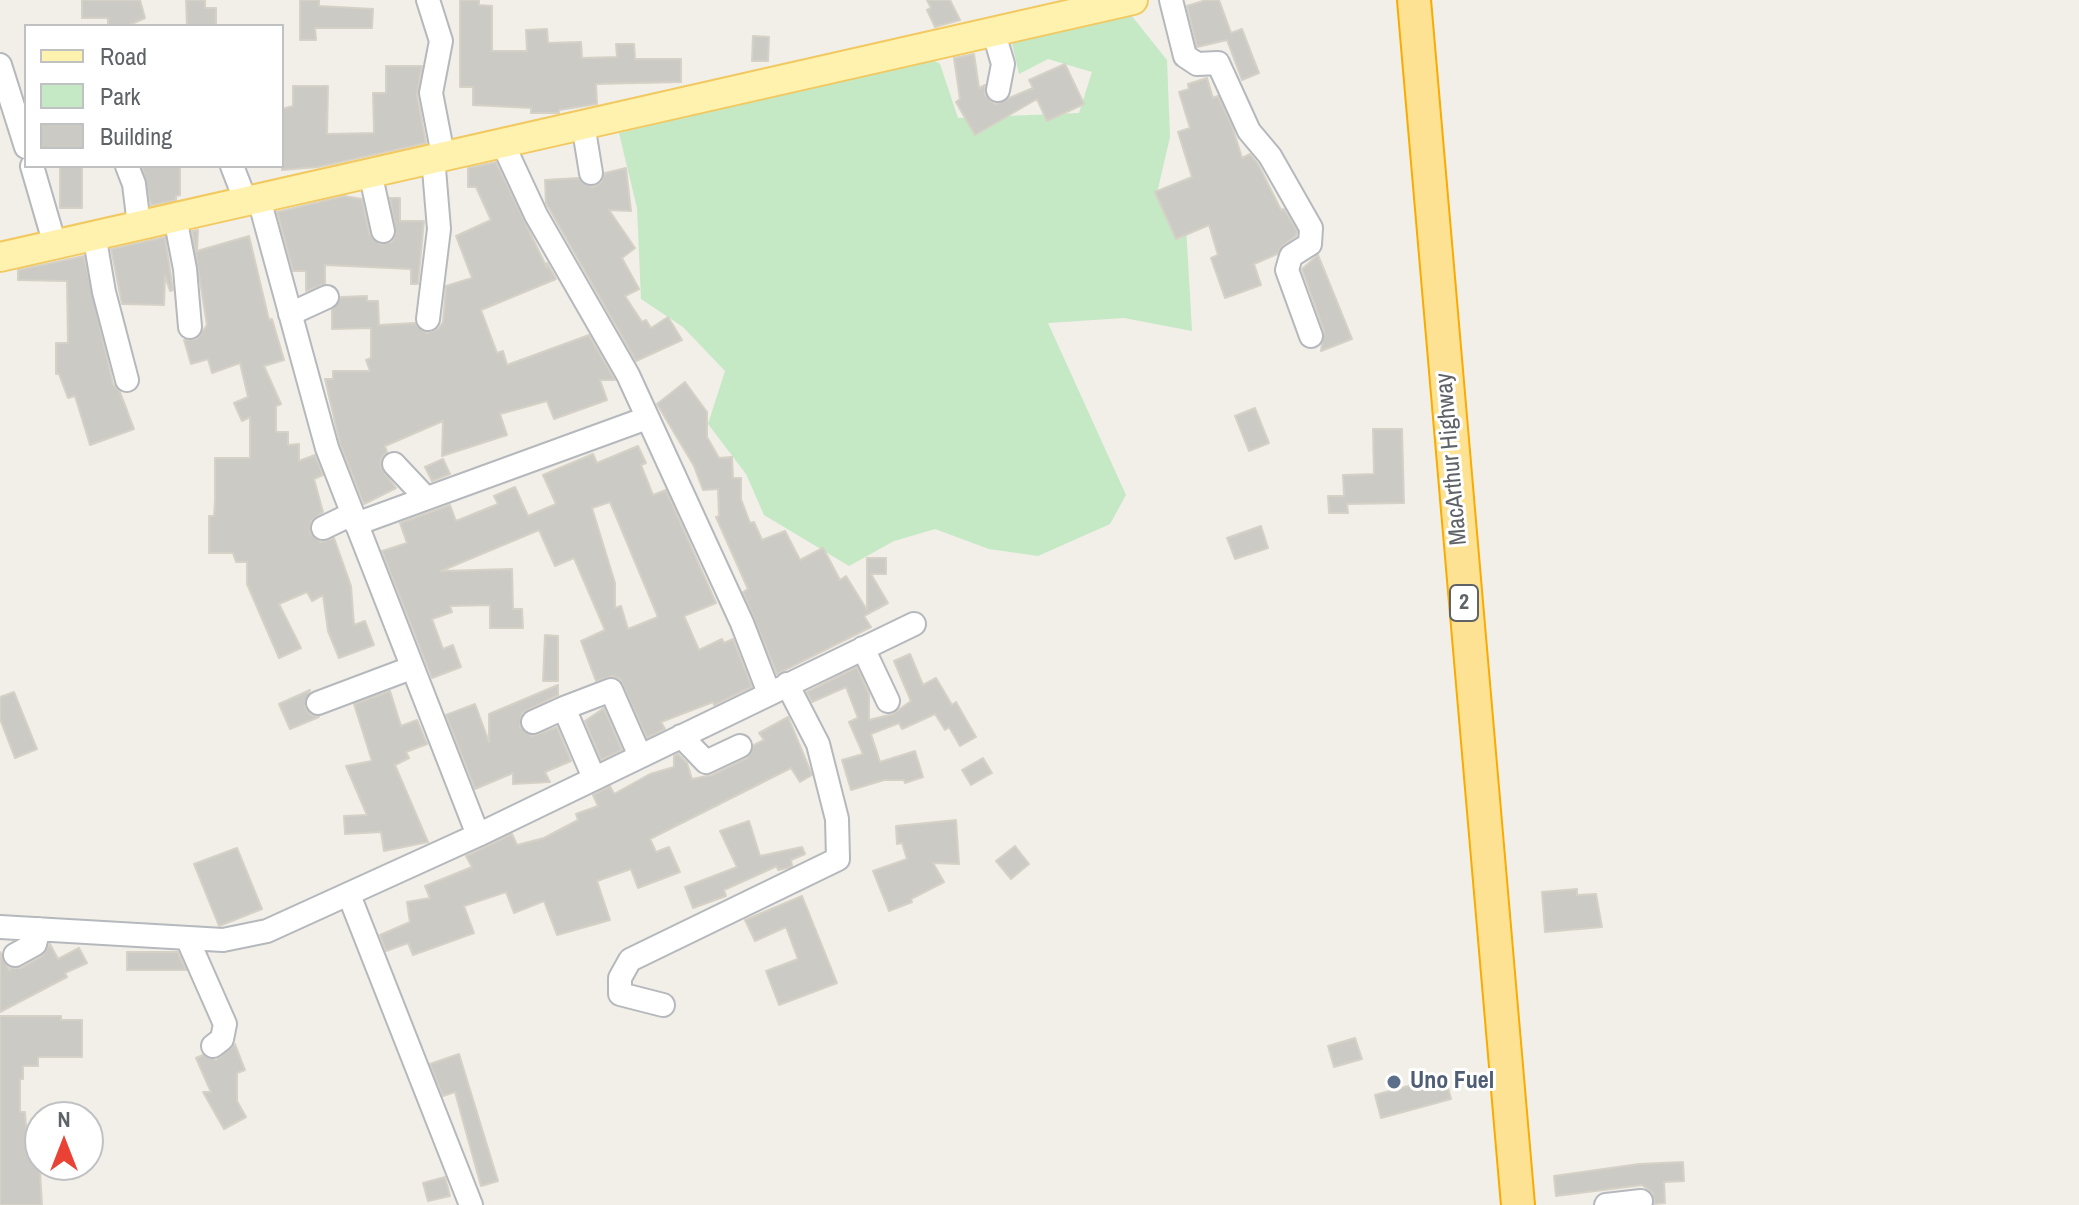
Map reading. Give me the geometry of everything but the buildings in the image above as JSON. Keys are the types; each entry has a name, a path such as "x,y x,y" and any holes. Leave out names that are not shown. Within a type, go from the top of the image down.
{"highway":[{"name":"MacArthur Highway","path":"1414,0 1518,1205"}],"main road":[{"path":"0,257 1133,0"}],"street":[{"path":"428,0 441,41 431,93 438,156 439,229 428,319"},
{"path":"1171,0 1185,56 1197,64 1218,63 1249,131 1270,156 1311,228 1313,237 1310,244 1291,256 1287,270 1311,336"},
{"path":"993,30 1003,64 998,90"},
{"path":"0,65 24,141"},
{"path":"583,124 591,173"},
{"path":"502,142 536,215 612,344 742,623 778,688 806,717 825,767 837,819 838,859 630,960 620,978 620,994 663,1005"},
{"path":"33,168 55,245"},
{"path":"128,168 134,184 139,225"},
{"path":"233,168 252,200 290,314 319,421 354,519 478,835"},
{"path":"370,172 383,231"},
{"path":"175,217 185,269 190,327"},
{"path":"94,234 104,292 127,380"},
{"path":"290,314 327,297"},
{"path":"323,528 426,498 647,418"},
{"path":"394,464 426,498"},
{"path":"0,927 187,938 246,937 284,925 478,835 914,624"},
{"path":"863,648 888,701"},
{"path":"318,703 411,668"},
{"path":"533,722 611,690 640,756"},
{"path":"564,708 594,778"},
{"path":"681,736 706,762 740,746"},
{"path":"349,895 471,1205"},
{"path":"15,955 35,944 39,929"},
{"path":"187,938 225,1024 222,1039 213,1046"},
{"path":"1606,1205 1641,1201"}],"green space":[{"path":"1131,15 1167,60 1170,137 1157,193 1186,226 1192,331 1124,318 1048,323 1126,495 1110,524 1038,556 989,549 935,529 894,541 849,566 764,515 746,474 708,424 725,371 683,327 641,299 637,208 619,133 928,57 940,64 958,118 1079,113 1092,72 1048,59 1019,74 1011,39"}],"place":[{"name":"Uno Fuel","path":"1394,1082"}]}
